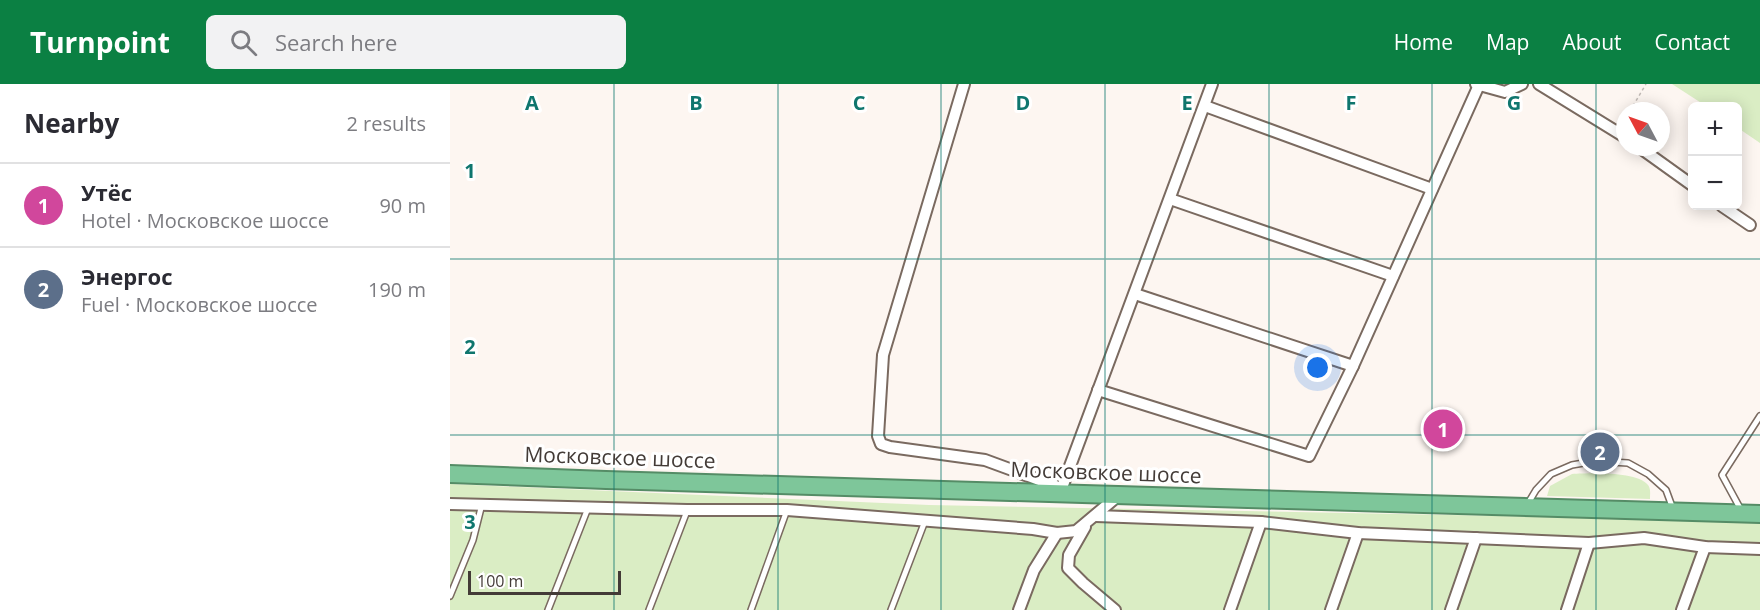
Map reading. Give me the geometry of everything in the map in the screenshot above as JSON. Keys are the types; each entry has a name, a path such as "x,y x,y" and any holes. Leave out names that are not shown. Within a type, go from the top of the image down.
{"highway":[{"name":"Московское шоссе","path":"450,474 606,480 1061,490 1119,495 1752,514"}],"street":[{"path":"964,84 883,355 878,436 881,444 890,447 985,460 1061,490 1212,84"},
{"path":"1098,390 1309,456 1353,366 1478,85 1505,92 1522,84"},
{"path":"1539,84 1616,131"},
{"path":"1205,106 1432,189"},
{"path":"1652,156 1688,182"},
{"path":"1170,199 1393,276"},
{"path":"1728,210 1750,225"},
{"path":"1135,294 1353,366"},
{"path":"450,504 787,510 1033,529 1057,533 1076,531 1086,525 1119,495"},
{"path":"1096,516 1261,522 1358,533 1590,543 1644,538 1705,547 1760,549"},
{"path":"1230,610 1261,522"},
{"path":"1086,525 1070,555 1068,568 1114,610"},
{"path":"1019,610 1034,570 1057,533"},
{"path":"1331,610 1358,533"},
{"path":"1451,610 1476,538"},
{"path":"1567,610 1590,543"},
{"path":"1682,610 1705,547"}],"lane":[{"path":"1752,514 1722,475 1760,416"},
{"path":"1526,507 1536,490 1551,474 1572,465 1595,461 1628,463 1648,474 1666,490 1674,511"},
{"path":"450,596 473,540 482,504"},
{"path":"548,610 589,507"},
{"path":"649,610 687,510"},
{"path":"751,610 787,510"},
{"path":"891,610 925,521"}],"path":[{"path":"1635,102 1646,84"}],"green space":[{"path":"1672,84 1760,84 1760,143 1742,131 1742,102 1700,102"},
{"path":"1572,474 1612,474 1634,477 1648,485 1650,499 1547,496 1550,486"},
{"path":"450,484 929,505 1760,521 1760,610 450,610"}],"place":[{"name":"Утёс","path":"1443,429"},
{"name":"Энергос","path":"1600,452"}]}
